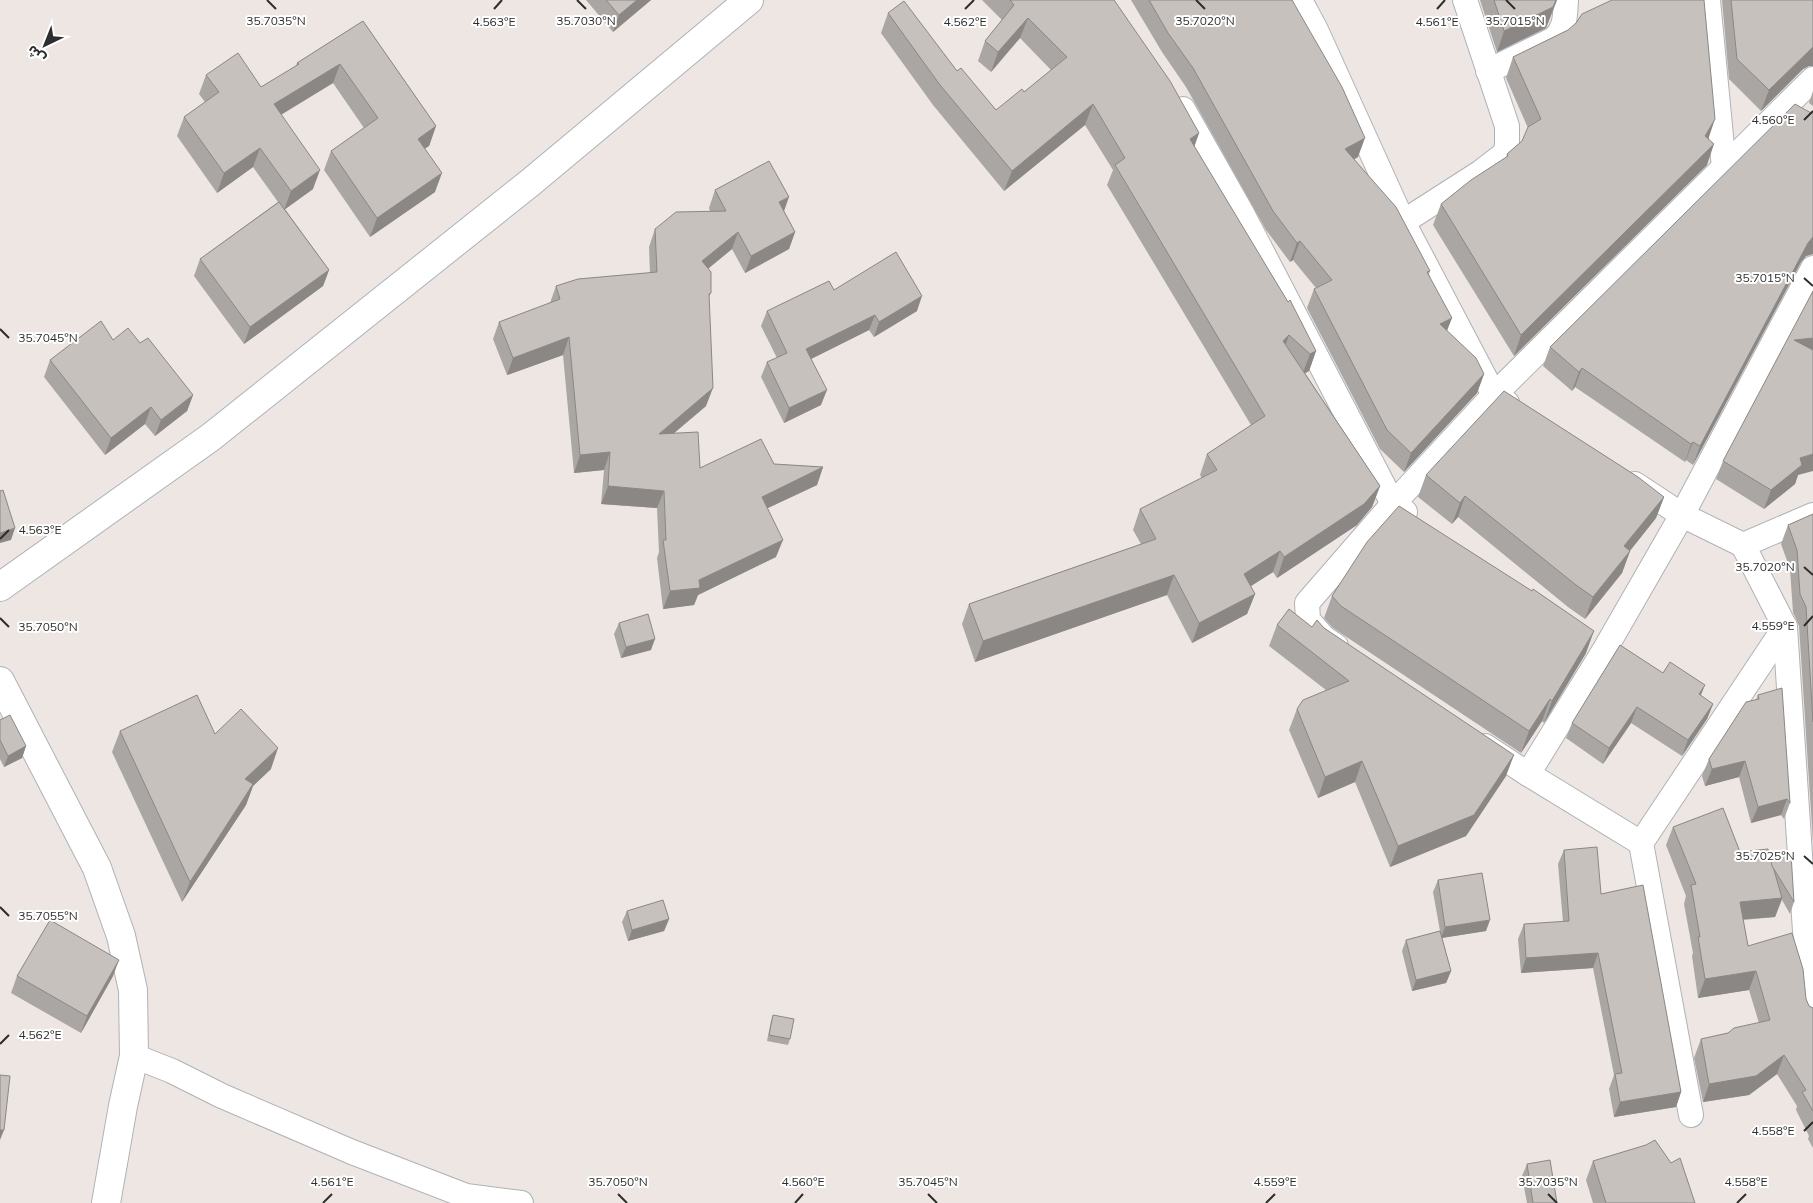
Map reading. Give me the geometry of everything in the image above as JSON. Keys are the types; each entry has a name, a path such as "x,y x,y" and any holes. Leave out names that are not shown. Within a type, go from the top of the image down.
{"street":[{"path":"0,587 211,437 531,182 749,0"},
{"path":"1300,0 1316,30 1403,222 1494,395 1527,416"},
{"path":"1403,222 1481,172 1503,155 1508,148 1506,126 1465,0"},
{"path":"1488,70 1554,39 1560,34 1563,27 1566,0"},
{"path":"1708,0 1724,168"},
{"path":"1357,660 1324,638 1308,620 1307,603 1392,504 1494,395 1724,168 1797,111 1813,79"},
{"path":"1174,94 1243,215 1392,504 1425,526"},
{"path":"1528,774 1597,644 1682,514 1813,268"},
{"path":"1616,473 1682,514 1743,545 1785,627 1809,930 1813,1016"},
{"path":"1743,545 1813,515"},
{"path":"1691,1115 1641,843 1785,627"},
{"path":"0,681 98,868 121,936 133,990 134,1056 106,1203"},
{"path":"1471,736 1528,774 1641,843"},
{"path":"134,1056 172,1071 288,1126 360,1156 466,1196 521,1203"}],"building":[{"path":"606,0 637,0 619,15"},
{"path":"1010,0 1114,0 1170,81 1199,133 1190,139 1288,302 1290,300 1316,351 1310,354 1289,335 1283,341 1380,486 1364,504 1284,557 1280,551 1244,574 1255,594 1199,623 1174,575 983,641 969,604 1156,539 1140,509 1217,470 1207,454 1265,416 1115,165 1125,158 1093,104 1012,171 940,85 888,13 904,1 957,71 961,68 996,110 1022,89 1024,92 1067,57 1028,18 998,52 985,41 1014,5"},
{"path":"1149,0 1292,0 1342,87 1365,138 1345,149 1396,207 1430,271 1427,272 1452,318 1440,324 1476,358 1484,374 1411,453 1387,430 1314,289 1332,280 1300,241 1297,243 1273,211 1193,68 1168,33"},
{"path":"1494,0 1556,0 1553,7 1504,31"},
{"path":"1612,0 1704,0 1715,119 1705,136 1714,144 1521,335 1441,204 1471,180 1508,156 1507,154 1522,141 1528,127 1541,119 1513,57 1568,30 1582,14"},
{"path":"1731,0 1813,0 1813,47 1769,90 1737,59"},
{"path":"363,21 436,126 418,139 442,173 377,218 331,151 378,118 340,64 274,104 320,170 291,191 260,148 224,173 184,117 219,92 206,75 238,53 261,87"},
{"path":"1795,104 1813,114 1813,237 1808,243 1700,446 1693,442 1691,444 1582,368 1579,372 1550,347"},
{"path":"769,161 789,197 779,202 795,232 751,256 738,232 702,261 711,272 711,293 709,294 713,388 659,434 698,432 700,468 761,439 774,464 823,467 762,497 783,540 699,580 700,588 670,591 663,540 666,540 664,491 608,486 610,452 580,455 569,337 513,358 499,322 560,299 556,286 578,279 657,272 655,229 676,212 726,211 715,190"},
{"path":"279,202 329,270 250,327 200,259"},
{"path":"896,252 922,296 879,322 875,315 806,349 827,390 789,408 767,362 787,353 767,311 829,281 834,290"},
{"path":"1813,291 1813,338 1794,340 1813,350 1813,454 1800,458 1802,465 1771,490 1723,461"},
{"path":"101,321 113,340 128,328 140,343 148,338 193,395 161,420 151,407 111,438 50,360"},
{"path":"1504,391 1638,477 1664,497 1624,546 1630,551 1593,597 1465,496 1460,503 1426,475"},
{"path":"3,490 15,528 0,533 0,491"},
{"path":"1399,506 1532,591 1533,589 1594,631 1552,701 1550,699 1529,731 1341,606 1332,596 1367,542"},
{"path":"1813,514 1813,722 1806,607 1800,594 1797,550 1788,525"},
{"path":"1289,609 1312,627 1317,620 1324,628 1514,755 1474,815 1398,846 1362,761 1325,777 1297,709 1303,700 1349,681 1277,625"},
{"path":"648,614 655,639 626,647 619,623"},
{"path":"1620,645 1663,673 1670,662 1705,685 1699,694 1713,704 1688,740 1637,707 1609,748 1572,723"},
{"path":"1782,688 1790,803 1787,799 1758,807 1745,761 1712,769 1709,759 1746,702 1759,699 1758,695"},
{"path":"197,695 215,734 241,709 278,748 245,779 253,784 190,882 120,731"},
{"path":"10,715 26,746 8,756 0,740 0,720"},
{"path":"1723,808 1740,852 1768,849 1782,898 1740,902 1748,946 1792,933 1803,969 1806,999 1809,1006 1813,1008 1813,1111 1802,1092 1806,1090 1784,1055 1756,1076 1709,1084 1701,1039 1728,1033 1734,1028 1770,1020 1756,971 1705,979 1691,885 1696,884 1673,827"},
{"path":"1597,847 1601,894 1643,885 1681,1092 1620,1102 1615,1074 1622,1073 1598,953 1526,958 1524,924 1569,921 1564,850"},
{"path":"1791,854 1794,902 1772,866 1770,856"},
{"path":"1482,873 1490,920 1445,927 1438,880"},
{"path":"663,900 669,919 632,930 627,911"},
{"path":"50,920 119,960 87,1016 17,976"},
{"path":"1440,931 1451,971 1416,980 1406,940"},
{"path":"773,1015 794,1019 790,1039 769,1035"},
{"path":"0,1075 10,1076 4,1130 0,1130"},
{"path":"1655,1140 1671,1163 1680,1158 1695,1203 1606,1203 1593,1161 1646,1145"},
{"path":"1550,1160 1557,1203 1533,1203 1527,1164"}]}
